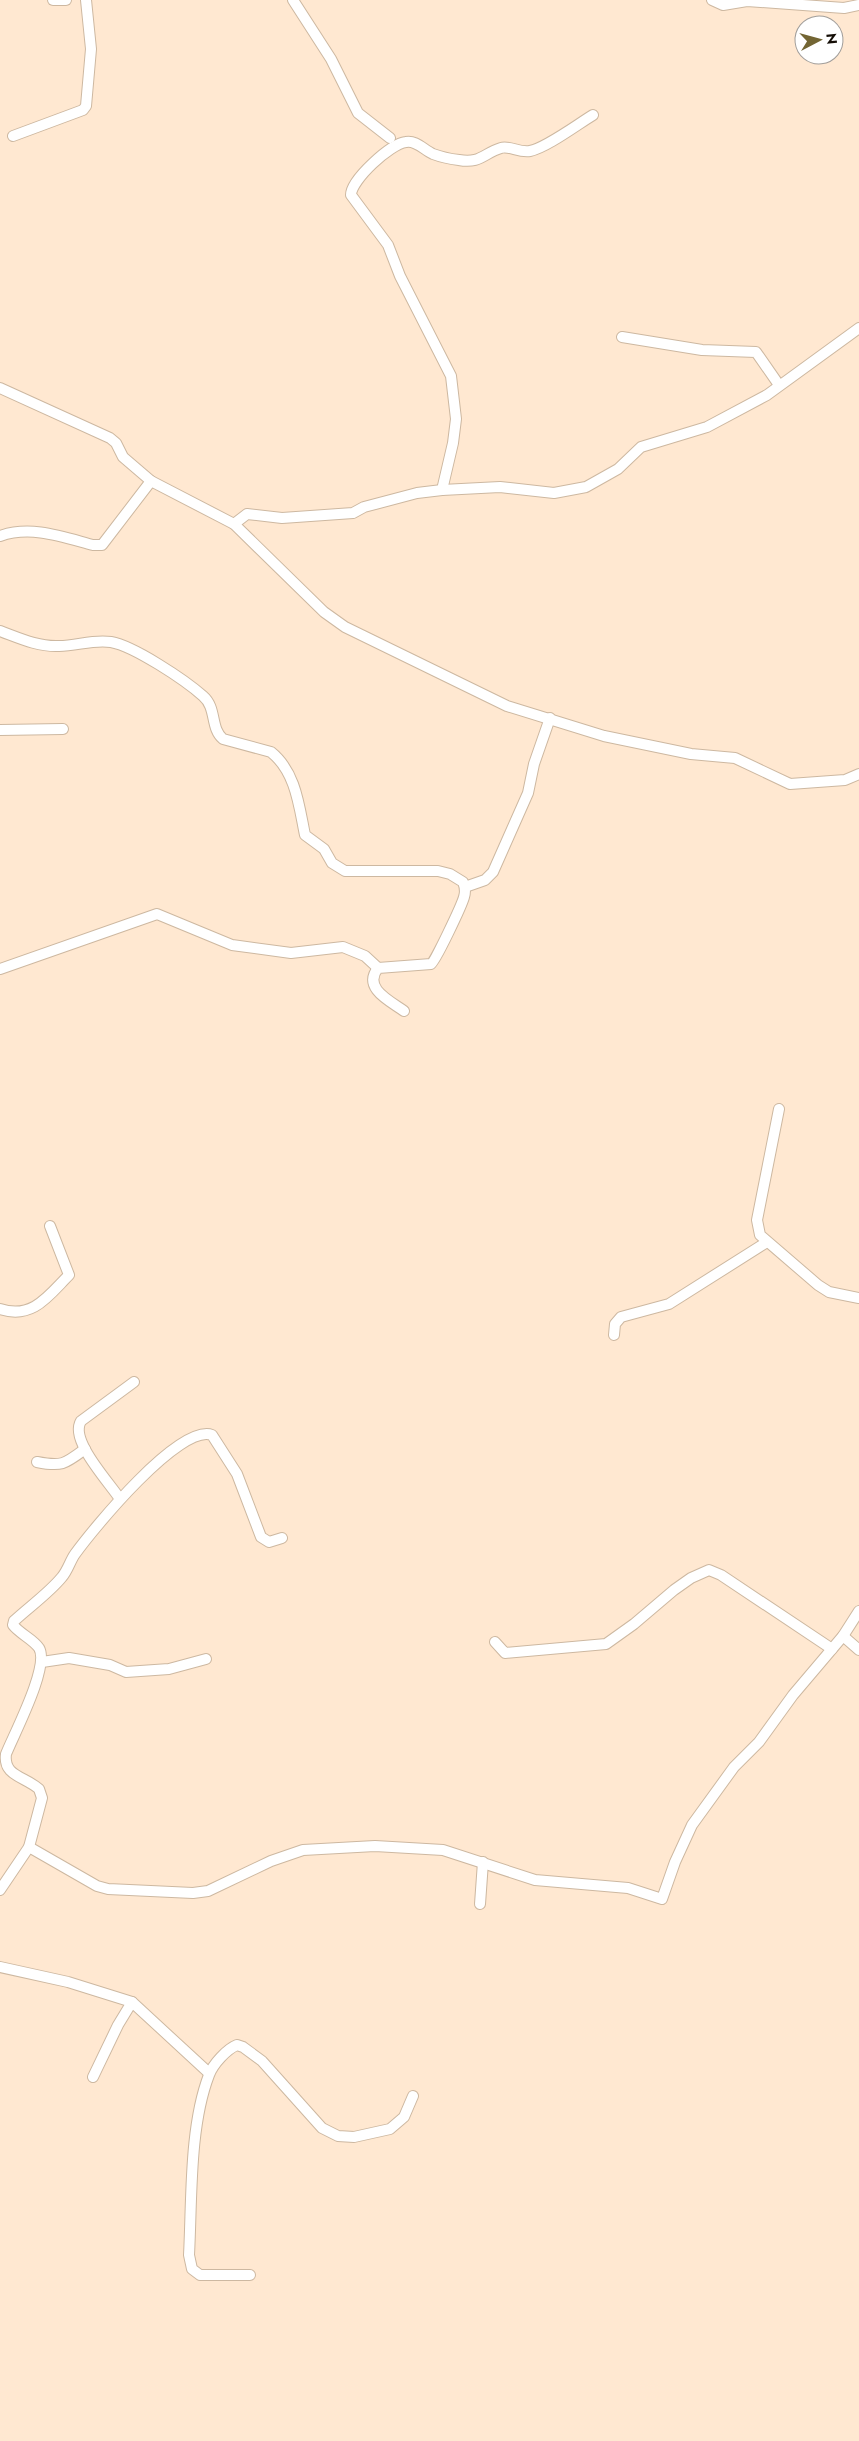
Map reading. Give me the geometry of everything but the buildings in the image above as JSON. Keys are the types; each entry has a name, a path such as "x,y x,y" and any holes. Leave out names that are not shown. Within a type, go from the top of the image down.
{"street":[{"path":"53,0 66,0"},
{"path":"13,136 83,110 86,106 91,49 86,0"},
{"path":"293,0 331,59 358,113 390,138"},
{"path":"712,0 722,5 747,0 844,8 859,5"},
{"path":"442,490 453,443 456,420 451,376 400,276 388,245 351,195 352,188 372,164 406,141 414,142 433,154 458,160 480,160 500,148 506,147 516,151 535,150 593,115"},
{"path":"234,524 247,514 282,518 353,513 364,507 417,493 442,490 500,486 565,493 586,487 618,469 641,447 707,427 767,395 859,328"},
{"path":"622,337 702,350 756,352 779,385"},
{"path":"0,388 110,438 116,443 123,457 151,481 234,524 324,612 345,627 507,706 614,738 691,754 735,758 790,784 839,781 859,774"},
{"path":"0,536 18,532 39,532 94,545 102,545 151,481"},
{"path":"0,631 47,646 92,641 124,646 204,696 212,709 218,735 223,739 271,752 277,757 295,787 305,835 324,849 339,869 354,873 438,871 458,878 465,887 465,896 442,942 435,961 431,964 378,968 365,956 343,947 291,952 232,945 157,914 0,969"},
{"path":"465,887 485,880 493,872 530,789 534,764 550,718"},
{"path":"0,730 62,729"},
{"path":"378,968 374,981 378,995 404,1011"},
{"path":"779,1109 757,1220 760,1235 824,1289 859,1298"},
{"path":"0,1309 18,1312 42,1304 69,1275 50,1226"},
{"path":"614,1334 615,1324 621,1317 669,1304 767,1242"},
{"path":"120,1499 85,1449 78,1429 81,1421 134,1382"},
{"path":"0,1890 29,1847 42,1798 41,1792 34,1784 8,1770 4,1764 6,1754 35,1685 42,1662 38,1646 18,1631 13,1625 14,1621 63,1577 74,1556 134,1484 172,1452 199,1435 208,1434 217,1441 238,1474 261,1538 269,1542 282,1538"},
{"path":"37,1462 59,1465 67,1463 85,1449"},
{"path":"495,1642 505,1653 602,1645 634,1624 691,1578 709,1570 721,1575 832,1649"},
{"path":"29,1847 96,1886 108,1889 193,1893 208,1891 271,1861 303,1850 375,1846 427,1848 484,1862 535,1880 628,1888 662,1899 675,1862 692,1825 734,1767 759,1742 793,1696 843,1636 859,1611"},
{"path":"843,1636 859,1650"},
{"path":"42,1662 70,1658 110,1665 126,1672 141,1672 169,1669 206,1659"},
{"path":"480,1904 484,1862"},
{"path":"0,1966 68,1982 132,2002 209,2073"},
{"path":"94,2077 118,2025 132,2002"},
{"path":"250,2275 200,2275 195,2273 190,2265 195,2144 209,2073 232,2047 244,2046 262,2061 322,2128 338,2136 354,2137 390,2129 404,2117 413,2096"}]}
